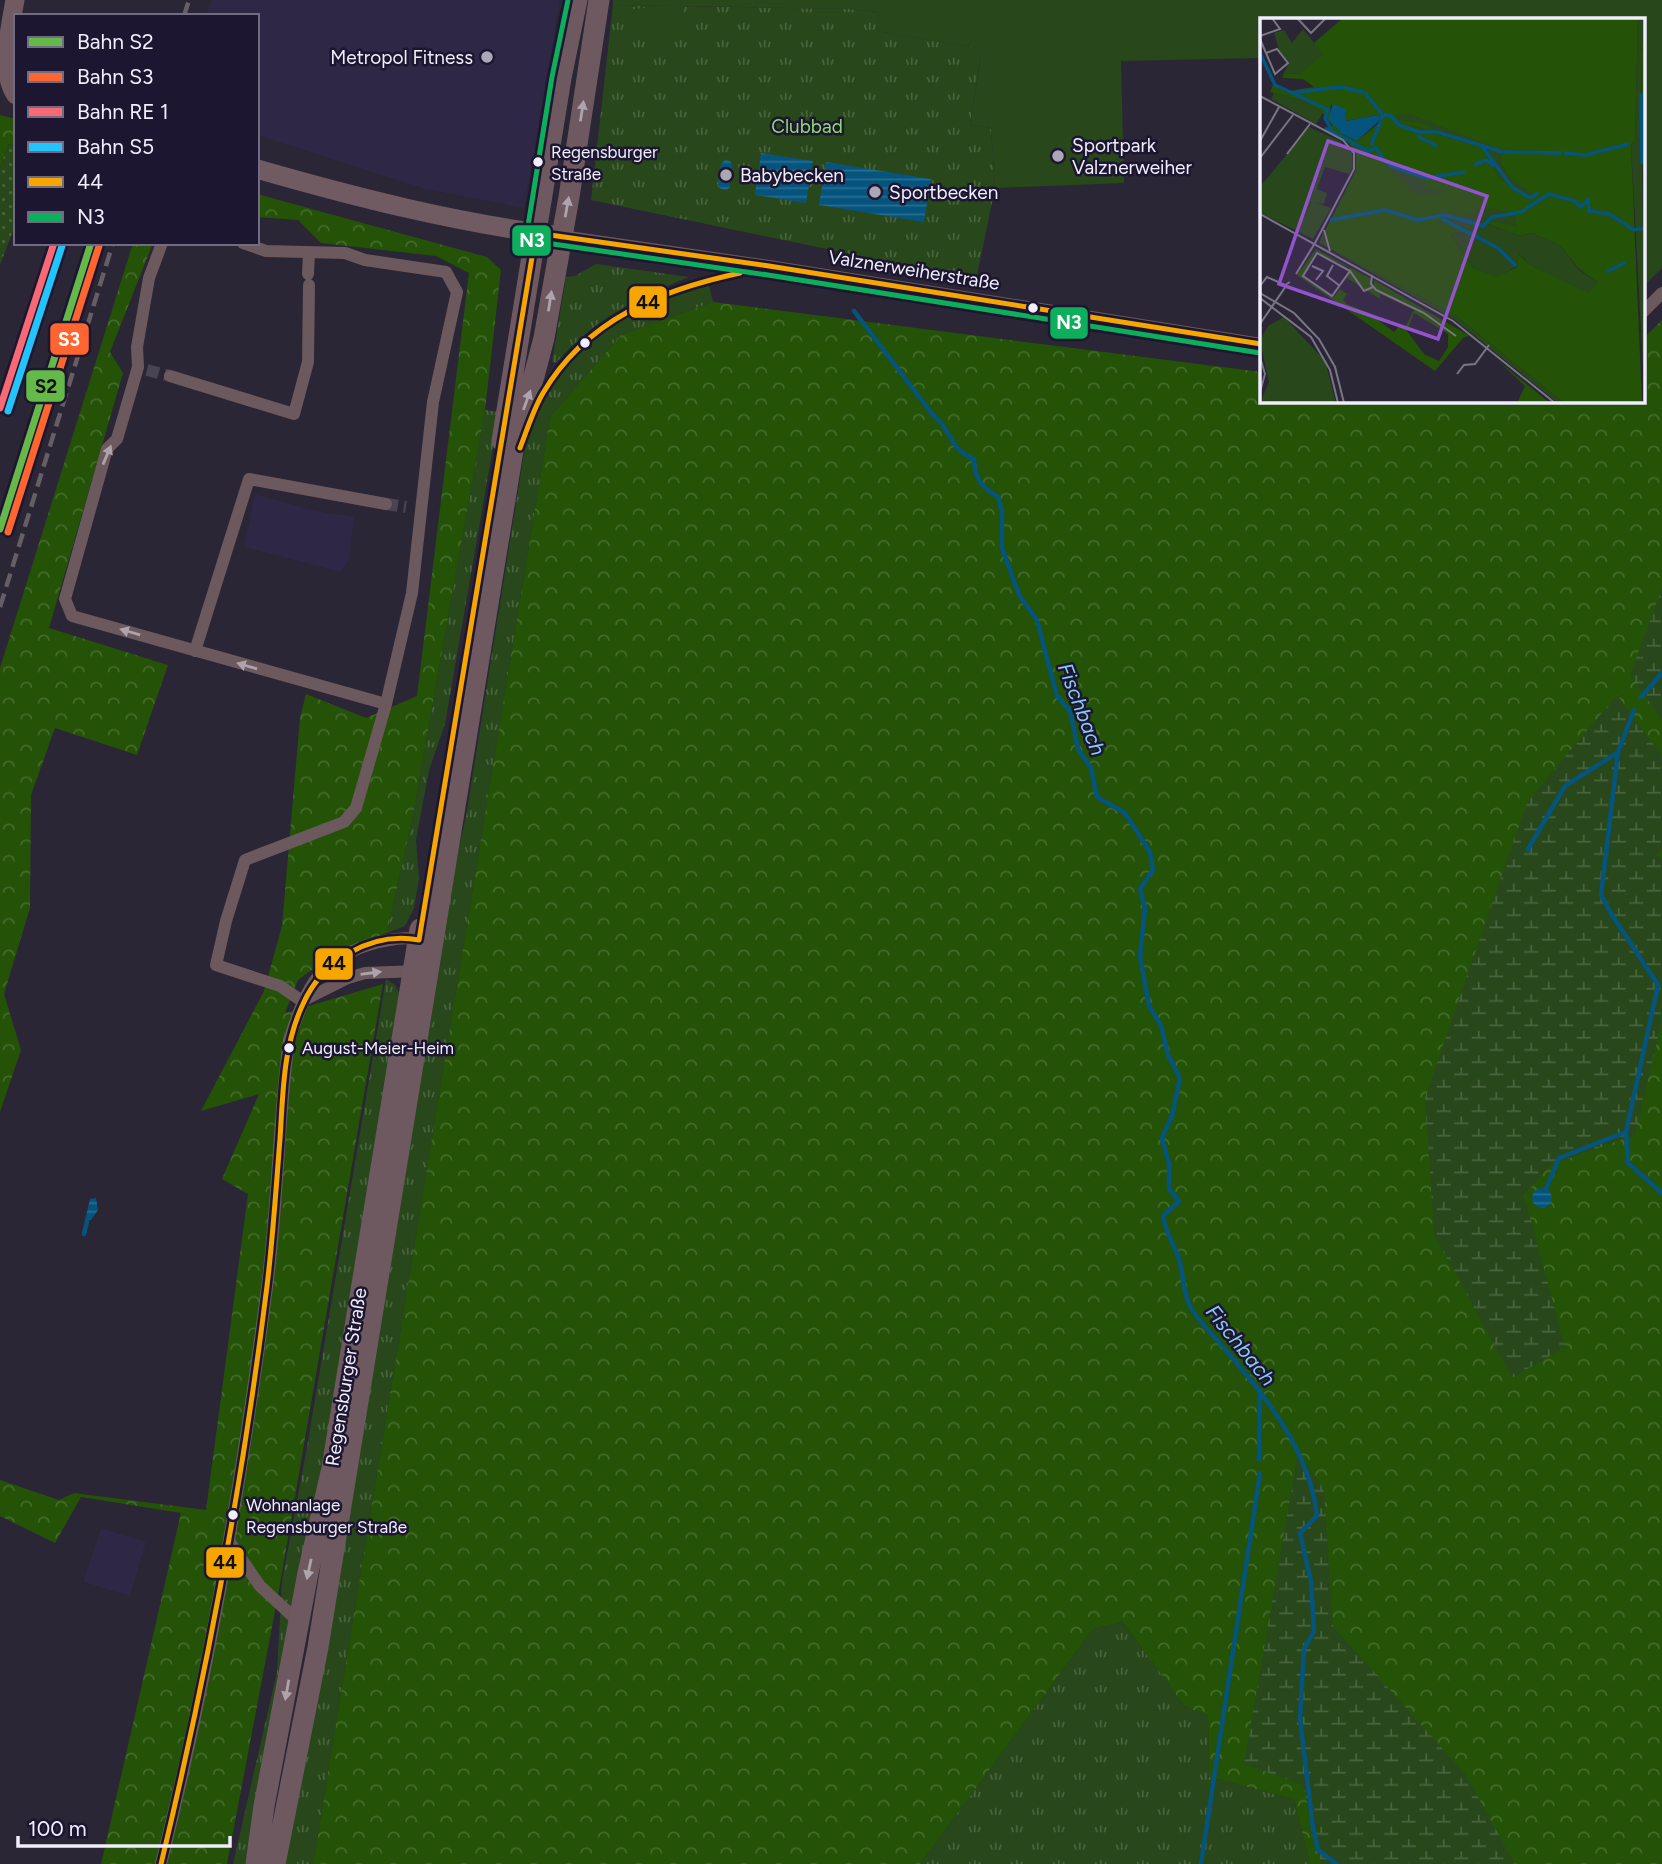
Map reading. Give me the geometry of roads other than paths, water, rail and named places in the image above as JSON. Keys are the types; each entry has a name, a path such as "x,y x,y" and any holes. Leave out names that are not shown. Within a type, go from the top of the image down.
{"main road":[{"path":"7,86 4,68 15,0"},
{"name":"Regensburger Straße","path":"256,1864 299,1622 332,1468 426,943 536,233 561,78 577,0"},
{"path":"426,943 517,426 544,338 599,0"},
{"path":"259,170 403,209 561,236"},
{"path":"275,1864 318,1647 335,1545 421,971"},
{"path":"299,1622 318,1647"}],"street":[{"name":"Valznerweiherstraße","path":"561,236 1260,344"},
{"path":"161,245 149,278 137,346 143,369 117,439 107,449 65,599 72,616 386,704"},
{"path":"249,245 266,251 345,253 365,260 446,272 457,292 433,402 412,593 386,704 356,808 344,822 244,860 216,965 280,986 302,1001"},
{"path":"170,376 294,414 307,362 309,253"},
{"path":"1644,311 1662,293"},
{"path":"195,651 249,479 386,504"},
{"path":"407,507 420,509"},
{"path":"161,1864 181,1787 229,1541 268,1284 289,1040 302,1001 313,981 331,963 348,952 393,939 409,938 426,943"},
{"path":"302,1001 356,976 375,972 421,971"},
{"path":"229,1541 260,1586 299,1622"}],"water":[{"path":"761,153 813,161 806,203 755,195 757,178 762,174 759,169"},
{"name":"Babybecken","path":"725,160 730,161 733,166 729,174 730,187 727,190 718,185 724,173 720,168 721,164"},
{"name":"Sportbecken","path":"826,162 931,179 924,222 819,205"},
{"path":"1542,1188 1549,1191 1552,1198 1549,1205 1542,1208 1535,1205 1532,1198 1535,1191"},
{"path":"96,1198 98,1210 91,1220 85,1220 90,1199"}],"waterway":[{"name":"Fischbach","path":"854,311 940,421 959,450 974,459 980,482 998,497 1002,511 1002,548 1019,595 1037,620 1057,696 1070,711 1078,749 1091,768 1097,797 1125,813 1150,852 1153,870 1140,889 1145,908 1140,956 1149,1006 1161,1025 1168,1055 1180,1078 1172,1116 1162,1138 1169,1163 1169,1189 1179,1201 1163,1216 1180,1262 1191,1308 1256,1387 1284,1426 1305,1469 1312,1492 1317,1516 1300,1533 1311,1581 1314,1631 1304,1649 1300,1718 1318,1850 1337,1864"},
{"path":"1641,697 1662,673"},
{"path":"1634,710 1618,752 1601,895 1658,985 1626,1132 1628,1163 1662,1193"},
{"path":"1528,849 1565,786 1617,753"},
{"path":"1546,1189 1559,1158 1626,1132"},
{"path":"84,1234 87,1221"},
{"path":"1259,1459 1260,1390"},
{"path":"1201,1864 1260,1473"}],"tunnel":[{"path":"147,370 170,376"},
{"path":"386,504 406,507"}],"railway":[{"path":"185,14 189,0"},
{"path":"0,607 112,245"}],"rail line":[{"name":"S2","path":"0,529 90,245"},
{"name":"S5","path":"8,411 62,246"},
{"name":"S3","path":"8,532 99,246"}],"place":[{"name":"Metropol Fitness","path":"487,57"},
{"name":"Sportpark Valznerweiher","path":"1058,156"},
{"name":"Regensburger Straße","path":"538,162"},
{"name":"Babybecken","path":"726,175"},
{"name":"Sportbecken","path":"875,192"},
{"name":"August-Meier-Heim","path":"289,1048"},
{"name":"Wohnanlage Regensburger Straße","path":"233,1515"}],"park label":[{"name":"Clubbad","path":"807,126"}]}
